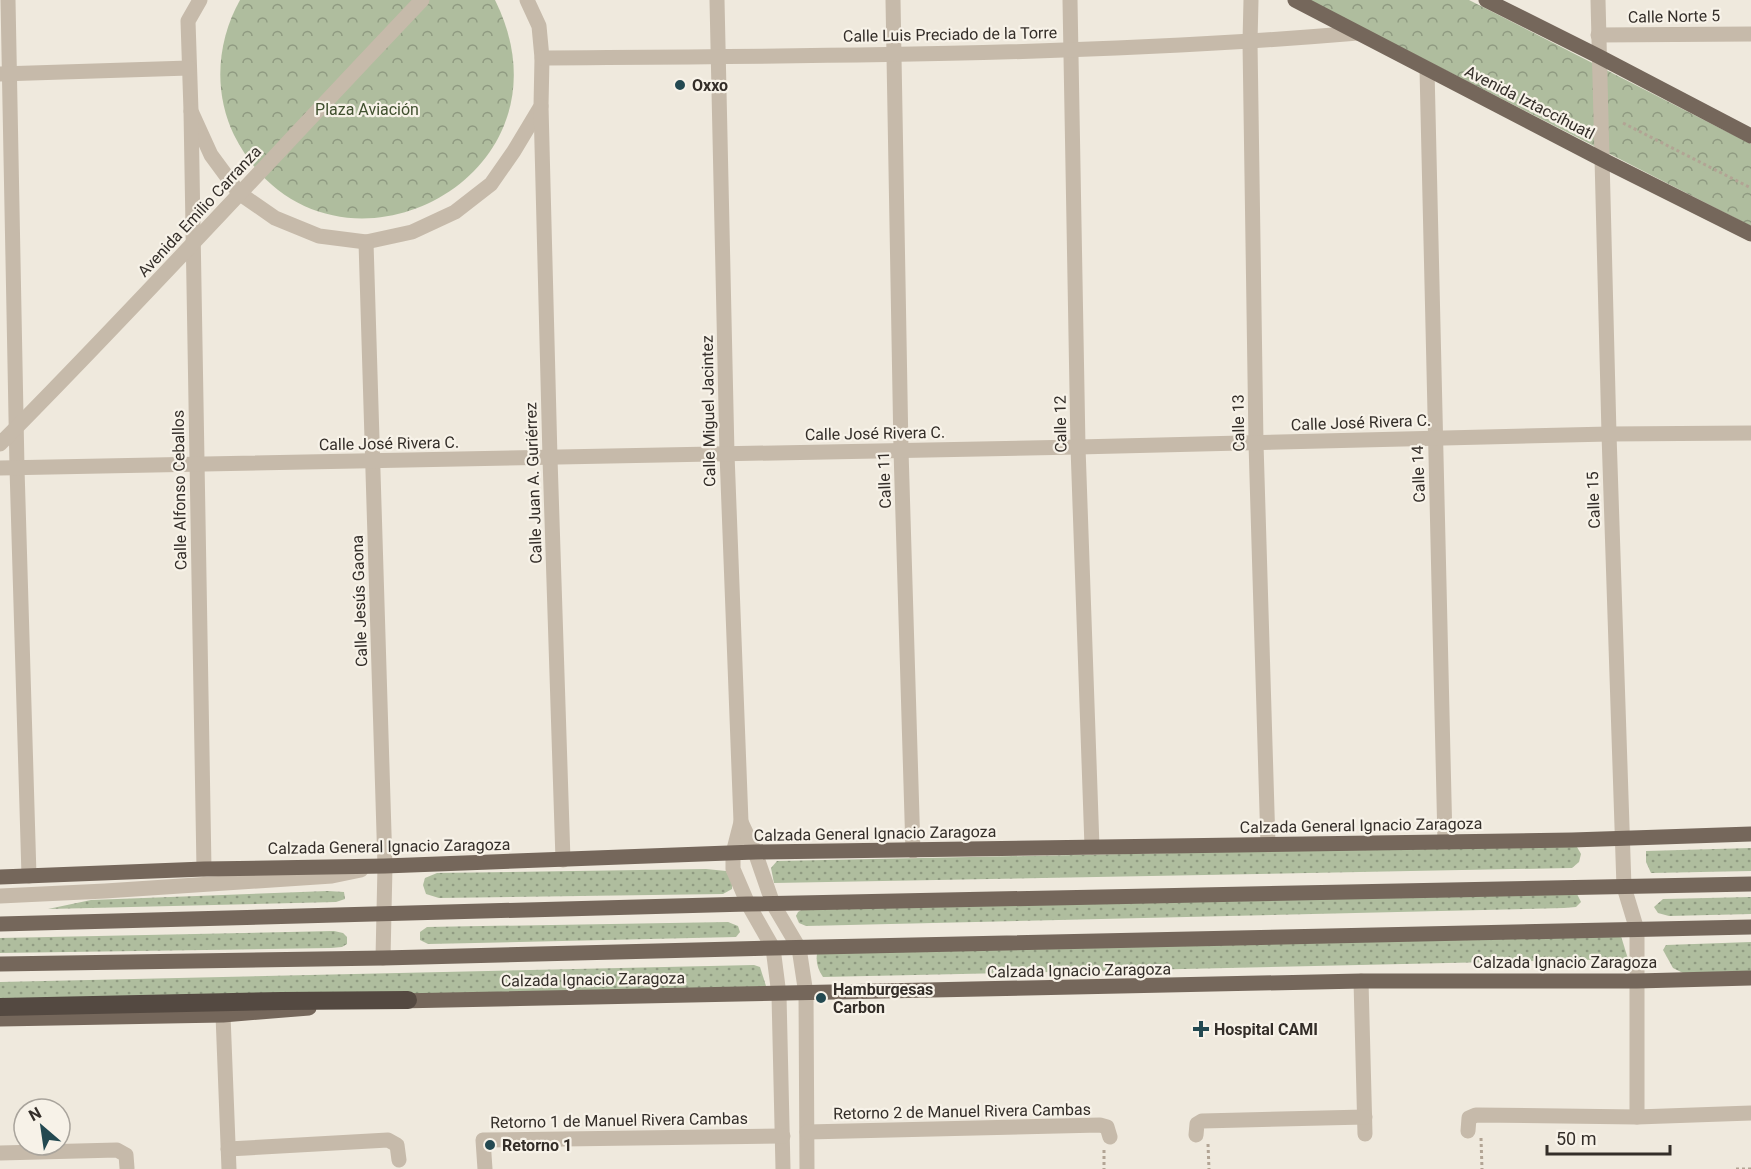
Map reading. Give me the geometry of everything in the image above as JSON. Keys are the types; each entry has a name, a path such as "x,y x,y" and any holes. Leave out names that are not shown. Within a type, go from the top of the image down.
{"highway":[{"path":"0,1007 282,1000 408,1000"}],"main road":[{"name":"Avenida Iztaccíhuatl","path":"1295,0 1751,234"},
{"path":"1486,0 1751,136"},
{"name":"Calzada General Ignacio Zaragoza","path":"0,877 204,868 385,866 755,852 1623,839 1751,834"},
{"path":"0,924 748,904 1751,884"},
{"path":"0,964 383,958 1751,927"},
{"name":"Calzada Ignacio Zaragoza","path":"408,1000 779,995 1361,981 1637,981 1751,978"},
{"path":"0,1019 223,1015 408,1000"}],"street":[{"path":"8,0 5,74 29,876"},
{"path":"187,0 188,21"},
{"path":"188,21 200,0"},
{"name":"Avenida Emilio Carranza","path":"0,444 192,246 239,193 422,0"},
{"path":"527,0 539,26"},
{"path":"539,0 539,26"},
{"name":"Calle Miguel Jacintez","path":"717,0 727,454 741,822 733,853 733,868 748,904 773,948"},
{"name":"Calle 11","path":"893,0 901,450 913,851"},
{"name":"Calle 12","path":"1070,0 1078,447 1092,847"},
{"name":"Calle 13","path":"1251,0 1256,443 1268,845"},
{"name":"Calle 15","path":"1598,0 1608,434 1624,887 1637,930 1637,1116"},
{"name":"Calle Alfonso Ceballos","path":"188,21 204,868"},
{"name":"Calle Juan A. Guriérrez","path":"539,26 542,57 541,106 550,458 563,860"},
{"name":"Calle Luis Preciado de la Torre","path":"542,57 718,57 1070,49 1250,42 1358,33"},
{"name":"Calle Norte 5","path":"1598,35 1751,34"},
{"path":"5,74 189,68"},
{"name":"Calle 14","path":"1427,69 1445,842"},
{"path":"191,111 211,155 239,193 276,218 319,236 366,242 412,232 455,213 491,184 541,106"},
{"name":"Calle Jesús Gaona","path":"366,242 385,866 383,958"},
{"name":"Calle José Rivera C.","path":"0,468 197,466 373,460 1078,447 1608,434 1751,433"},
{"name":"Calle Miguel Jacintez","path":"741,822 755,852 773,904 799,948"},
{"path":"0,896 332,876 385,866"},
{"path":"105,891 106,872"},
{"path":"773,948 779,995 783,1169"},
{"path":"799,948 806,994 807,1169"},
{"path":"1361,981 1365,1134"},
{"path":"223,1015 229,1169"},
{"path":"1468,1131 1469,1118 1476,1115 1637,1116 1751,1113"},
{"path":"1196,1135 1197,1124 1202,1121 1365,1117"},
{"name":"Retorno 2 de Manuel Rivera Cambas","path":"807,1132 1100,1125 1107,1127 1110,1137"},
{"name":"Retorno 1 de Manuel Rivera Cambas","path":"485,1169 483,1140 783,1136"},
{"path":"228,1149 388,1140 397,1145 399,1160"},
{"path":"0,1153 117,1150 126,1155 128,1168"}],"path":[{"path":"1623,123 1751,188"},
{"path":"1736,1169 1751,1169"}],"green space":[{"name":"Plaza Aviación","path":"240,0 495,0 514,66 505,123 476,169 432,202 379,217 325,213 274,187 234,135 227,118 220,66 226,32"},
{"path":"1308,0 1469,0 1751,144 1751,226"},
{"path":"1567,845 1577,847 1581,854 1579,862 1572,868 774,883 771,868 777,861"},
{"path":"1751,848 1751,871 1651,873 1646,862 1646,851"},
{"path":"706,869 726,871 732,882 732,889 723,894 439,898 426,894 423,885 425,878 437,873"},
{"path":"344,892 345,899 336,902 48,909 91,900"},
{"path":"1577,894 1581,902 1576,907 1564,908 806,926 799,923 796,916 806,907"},
{"path":"1751,897 1751,914 1669,916 1658,913 1654,907 1663,899"},
{"path":"728,922 738,926 740,932 736,937 428,944 420,940 420,932 427,927"},
{"path":"334,931 343,933 347,937 347,944 331,948 0,953 0,938"},
{"path":"1621,936 1628,959 823,977 817,960 818,949"},
{"path":"1751,942 1751,971 1683,973 1673,968 1663,950 1666,945"},
{"path":"754,965 760,967 766,986 764,991 0,1004 0,982"}],"place":[{"name":"Oxxo","path":"680,85"},
{"name":"Hamburgesas Carbon","path":"821,998"},
{"name":"Hospital CAMI","path":"1201,1029"},
{"name":"Retorno 1","path":"490,1145"}]}
